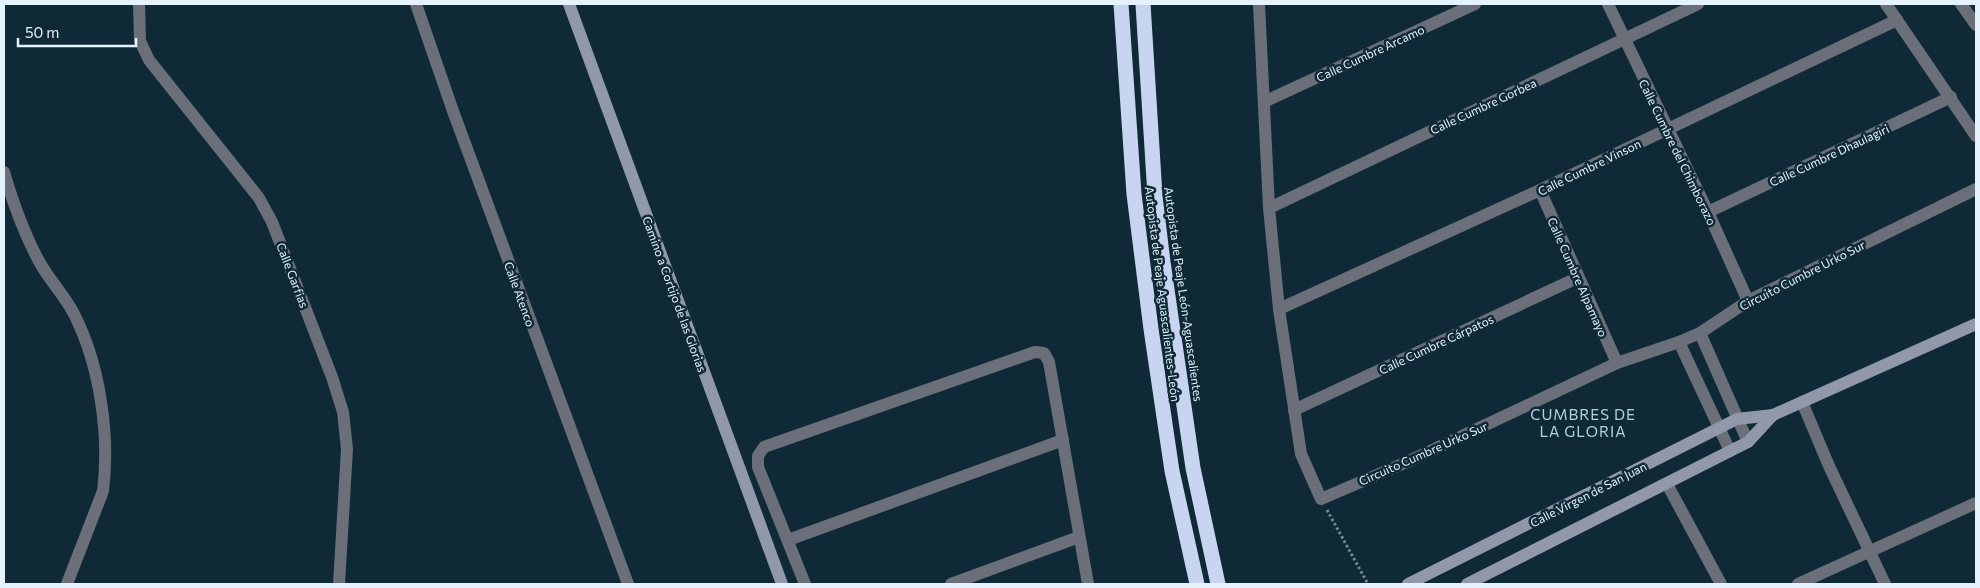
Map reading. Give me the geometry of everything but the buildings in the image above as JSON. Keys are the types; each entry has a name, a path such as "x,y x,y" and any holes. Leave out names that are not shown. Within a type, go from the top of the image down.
{"highway":[{"name":"Autopista de Peaje Aguascalientes-León","path":"1121,4 1134,194 1151,329 1172,471 1197,584"},
{"name":"Autopista de Peaje León-Aguascalientes","path":"1143,4 1155,196 1163,262 1193,468 1218,584"}],"street":[{"name":"Calle Garfias","path":"139,4 140,41 149,60 243,176 272,222 332,377 343,412 347,449 339,584"},
{"name":"Calle Atenco","path":"416,4 456,120 628,584"},
{"name":"Camino a Cortijo de las Glorias","path":"569,4 782,584"},
{"path":"1259,4 1269,208 1279,309 1301,454 1320,499"},
{"name":"Calle Cumbre Arcamo","path":"1264,102 1475,4"},
{"name":"Calle Cumbre del Chimborazo","path":"1608,4 1708,212 1748,301"},
{"name":"Calle Cumbre Gorbea","path":"1269,208 1698,4"},
{"path":"1886,4 1976,136"},
{"path":"1961,4 1976,25"},
{"name":"Calle Cumbre Vinson","path":"1279,309 1540,190 1897,20"},
{"name":"Calle Cumbre Dhaulagiri","path":"1708,212 1951,97"},
{"path":"4,172 16,212 40,262 78,322 89,348 102,399 105,475 103,491 67,584"},
{"name":"Circuito Cumbre Urko Sur","path":"1320,499 1407,462 1617,363 1700,333 1748,301 1976,188"},
{"name":"Calle Cumbre Alpamayo","path":"1540,190 1577,278 1617,363"},
{"name":"Calle Cumbre Cárpatos","path":"1294,410 1577,278"},
{"name":"Calle Virgen de San Juan","path":"1408,584 1738,419 1773,415 1976,324"},
{"path":"1700,333 1748,442"},
{"path":"1679,342 1730,451"},
{"path":"805,584 758,467 758,456 764,447 784,438 1035,352 1044,353 1049,362 1088,584"},
{"path":"1802,402 1868,551 1885,584"},
{"name":"Calle Virgen de San Juan","path":"1468,584 1748,442 1773,415"},
{"path":"788,540 1063,440"},
{"path":"1667,484 1721,584"},
{"path":"1798,584 1976,503"},
{"path":"951,584 1080,537"}],"path":[{"path":"1320,499 1368,584"}],"district":[{"name":"CUMBRES DE LA GLORIA","path":"1583,422"}]}
